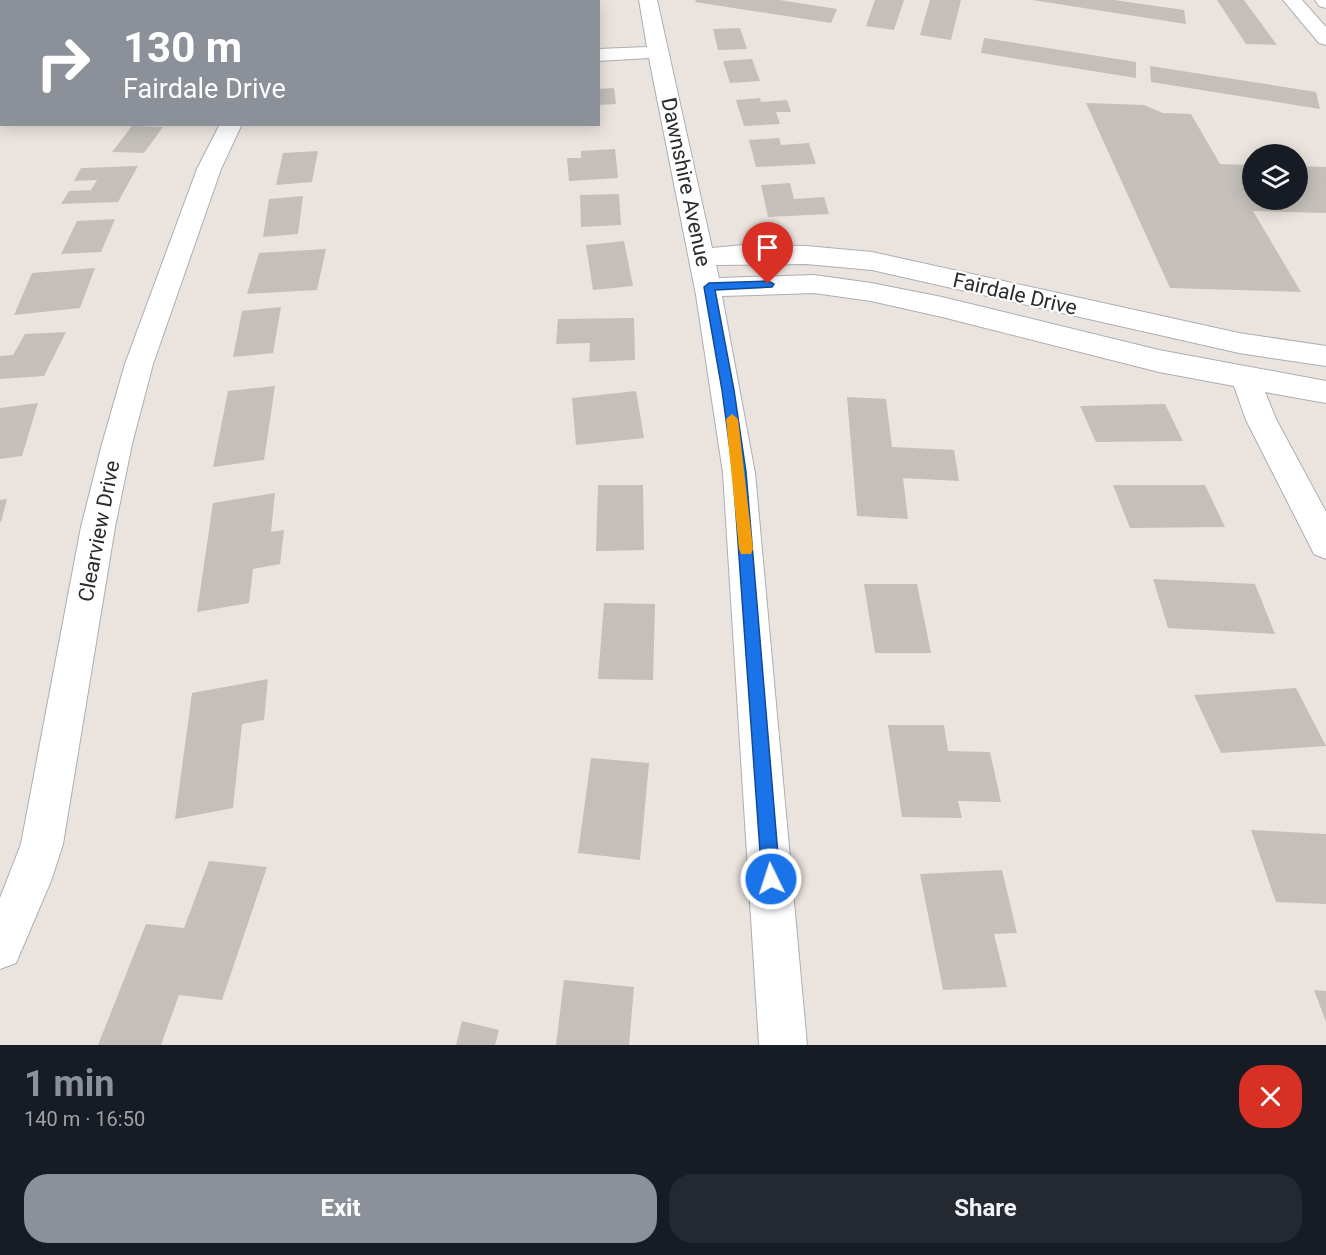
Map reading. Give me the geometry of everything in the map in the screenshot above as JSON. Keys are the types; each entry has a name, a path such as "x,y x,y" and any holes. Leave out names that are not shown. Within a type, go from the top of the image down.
{"street":[{"name":"Dawnshire Avenue","path":"648,0 728,390 739,472 783,1045"},
{"path":"1292,0 1326,39"},
{"path":"600,55 658,52"},
{"name":"Clearview Drive","path":"0,947 30,881 42,844 98,527 120,432 139,364 209,170 230,126"},
{"name":"Fairdale Drive","path":"705,272 744,254 806,255 872,261 1239,343 1326,356"},
{"name":"Fairdale Drive","path":"705,272 871,292 1160,361 1319,391"},
{"path":"1039,331 1043,301"},
{"path":"1297,351 1319,391"},
{"path":"1246,379 1276,452 1326,544"}],"building":[{"path":"696,0 780,0 837,9 831,23 695,2"},
{"path":"875,0 904,0 894,30 866,26"},
{"path":"930,0 961,0 951,40 920,35"},
{"path":"1032,0 1114,0 1184,10 1186,24"},
{"path":"1217,0 1244,0 1277,45 1246,44"},
{"path":"740,28 747,49 718,50 713,29"},
{"path":"984,38 1136,62 1136,78 981,53"},
{"path":"752,59 760,81 730,83 723,61"},
{"path":"1150,66 1316,92 1320,109 1151,82"},
{"path":"614,88 616,104 600,105 600,89"},
{"path":"760,98 761,102 787,100 791,112 776,112 780,124 744,126 736,100"},
{"path":"1086,103 1144,105 1163,113 1191,114 1220,164 1242,165 1242,210 1308,210 1308,166 1326,167 1326,213 1253,211 1301,292 1170,288"},
{"path":"132,126 163,127 144,153 112,152"},
{"path":"779,138 781,145 809,143 816,164 756,167 749,140"},
{"path":"615,149 618,178 569,181 567,158 581,158 581,151"},
{"path":"318,151 312,182 276,185 283,153"},
{"path":"138,166 118,202 61,204 69,191 91,190 97,180 74,181 81,168"},
{"path":"790,183 794,199 824,197 829,214 768,217 761,185"},
{"path":"619,194 621,225 581,227 580,195"},
{"path":"303,196 298,234 263,237 269,199"},
{"path":"115,219 101,252 61,254 77,221"},
{"path":"624,241 633,286 593,290 586,245"},
{"path":"326,249 317,290 247,294 259,253"},
{"path":"95,268 80,308 14,315 32,273"},
{"path":"281,307 273,353 233,357 242,311"},
{"path":"634,318 635,360 589,362 590,343 556,344 558,319"},
{"path":"66,332 44,376 0,379 0,356 13,355 25,334"},
{"path":"275,386 264,460 213,467 228,391"},
{"path":"636,391 644,438 576,445 572,398"},
{"path":"847,397 886,399 892,447 954,450 959,481 903,478 908,519 857,516"},
{"path":"38,403 22,456 0,459 0,408"},
{"path":"1165,404 1183,441 1096,442 1080,406"},
{"path":"598,485 643,485 644,550 596,551"},
{"path":"1113,485 1205,485 1225,527 1130,528"},
{"path":"275,493 271,532 284,530 280,564 253,569 249,603 197,612 213,503"},
{"path":"7,499 1,522 0,522 0,500"},
{"path":"1153,579 1255,584 1275,634 1168,628"},
{"path":"864,584 917,584 931,653 875,653"},
{"path":"604,603 655,604 653,680 598,679"},
{"path":"268,679 264,720 242,724 233,808 175,819 192,693"},
{"path":"1296,688 1326,746 1221,753 1194,695"},
{"path":"888,725 944,725 948,751 990,752 1001,802 958,801 962,818 902,817"},
{"path":"591,758 649,763 640,860 578,853"},
{"path":"1251,830 1326,834 1326,904 1276,902"},
{"path":"209,861 267,867 222,1000 179,995 161,1045 98,1045 146,924 184,928"},
{"path":"1002,870 1017,933 994,934 1007,987 943,990 920,874"},
{"path":"564,980 634,987 629,1045 556,1045"},
{"path":"1314,990 1326,991 1326,1022"},
{"path":"462,1021 499,1030 495,1045 456,1045"}],"slow traffic":[{"path":"732,419 746,549"}],"route":[{"path":"768,284 709,287 728,390 739,472 771,879"}]}
